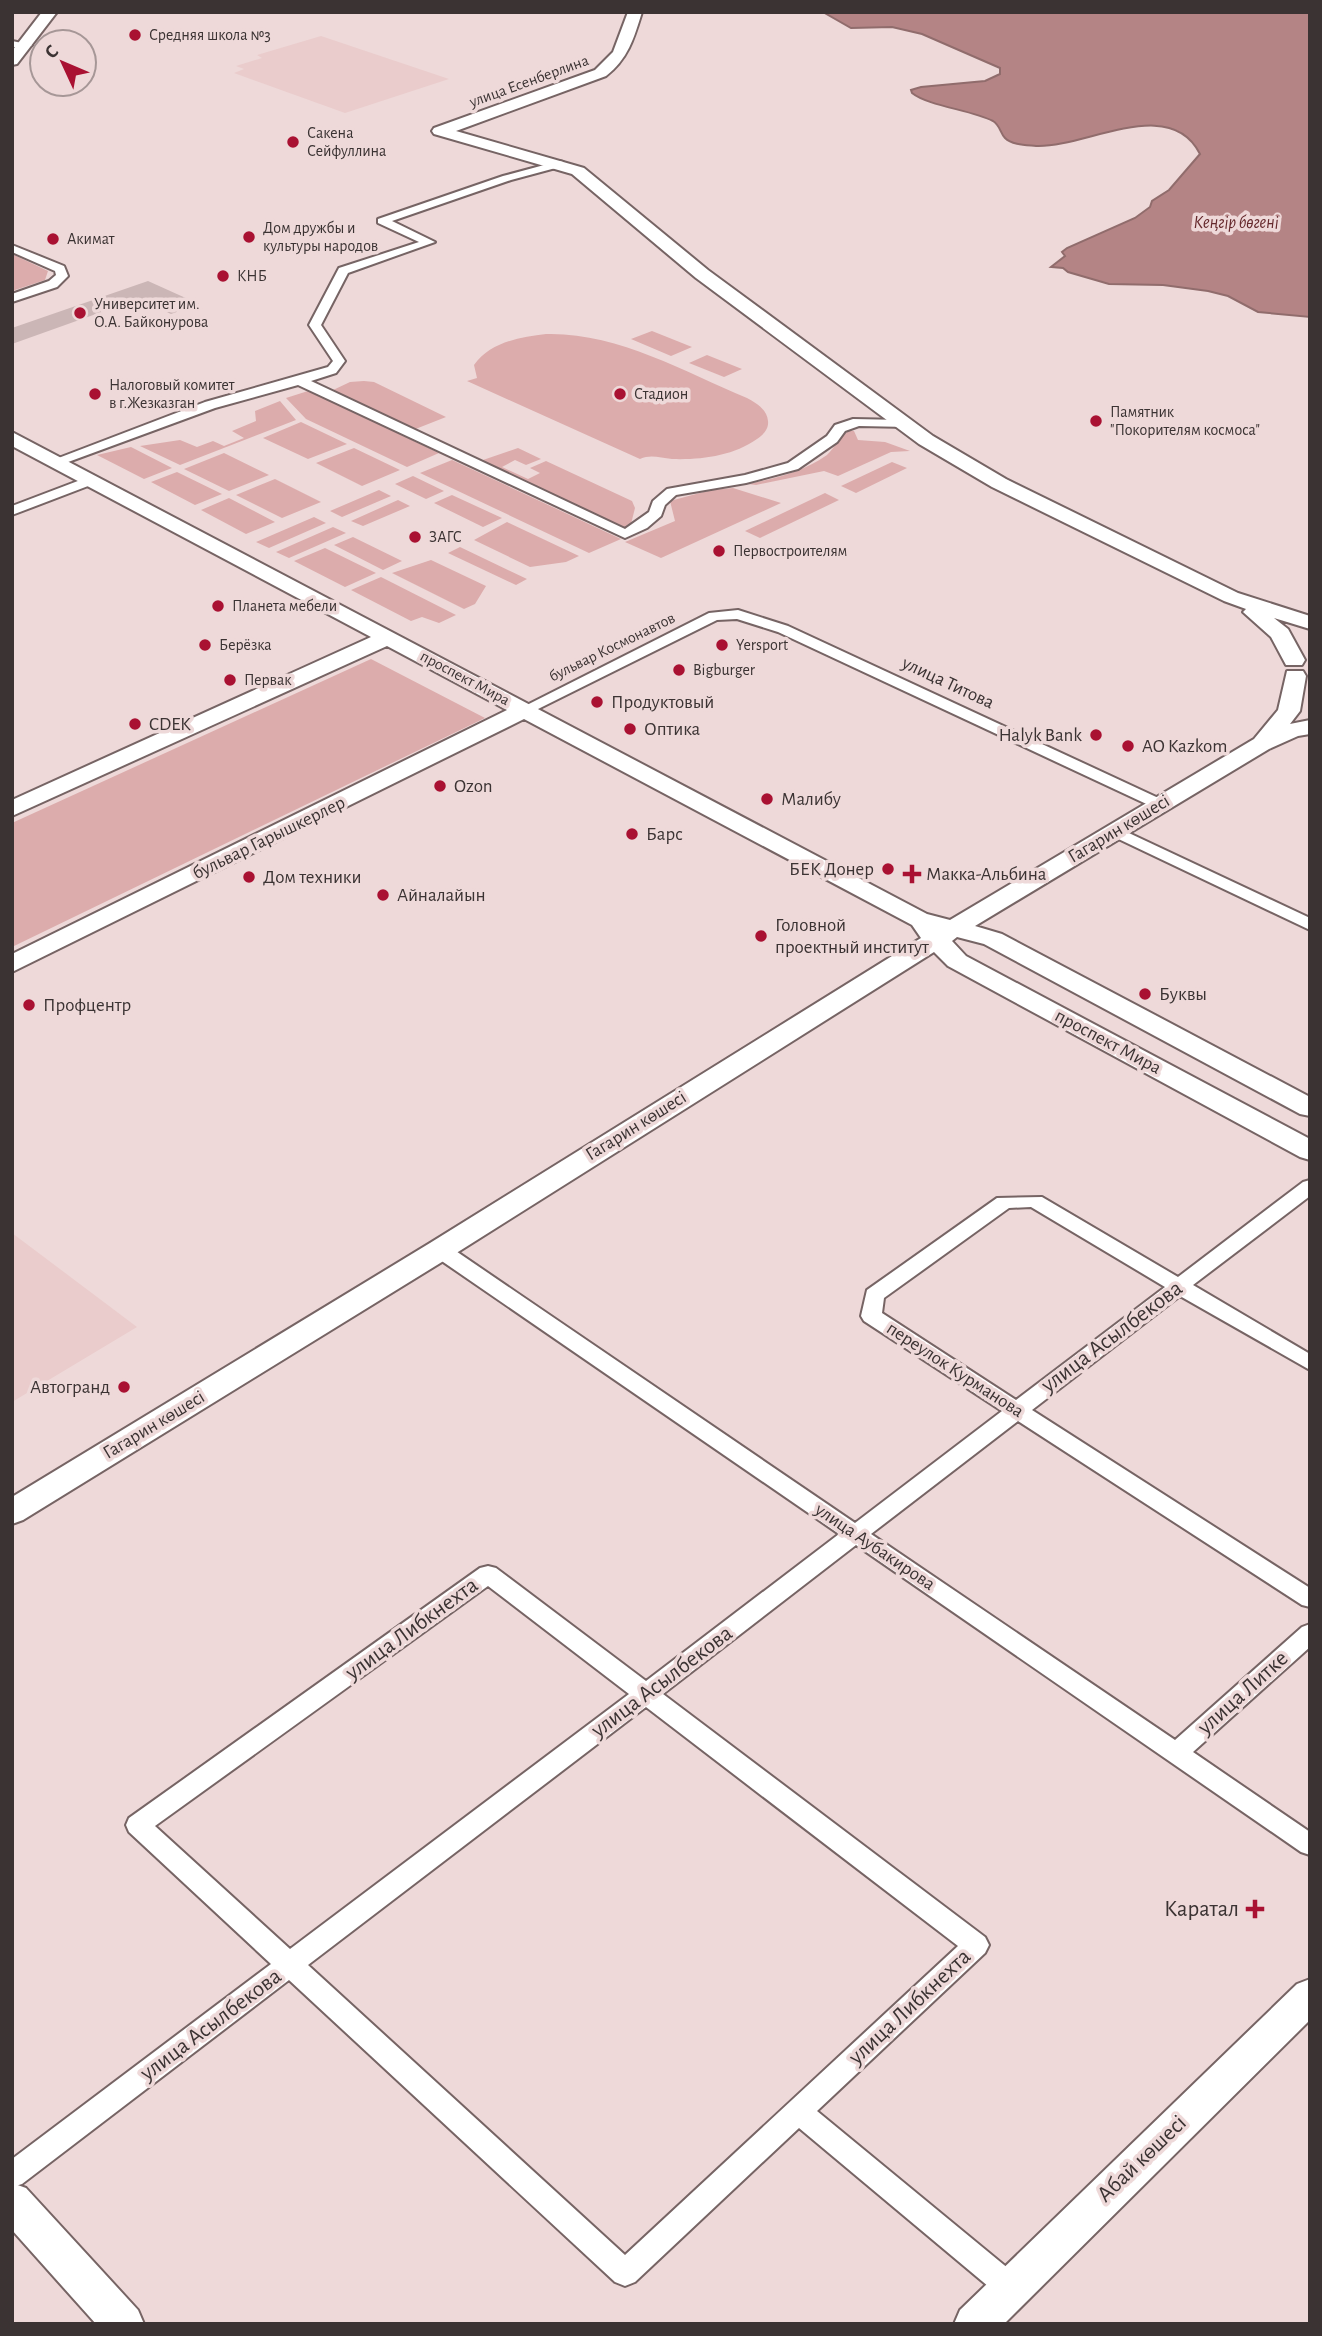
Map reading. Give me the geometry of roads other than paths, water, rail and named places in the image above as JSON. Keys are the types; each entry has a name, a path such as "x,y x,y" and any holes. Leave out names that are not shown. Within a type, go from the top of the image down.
{"street":[{"path":"12,61 19,45 50,12"},
{"name":"улица Есенберлина","path":"559,164 440,131 606,71 617,61 635,12"},
{"path":"55,462 210,405 332,370 339,360 315,325 343,271 429,242 382,220 507,178 559,164 590,179 702,274 903,424 999,483 1231,597 1310,623"},
{"path":"12,248 60,269 62,276 53,284 12,298"},
{"path":"301,381 625,534 656,513 658,504 672,492 688,487 746,479 793,466 832,439 840,428 858,422 903,424"},
{"name":"проспект Мира","path":"12,438 936,929 993,939 1310,1108"},
{"path":"12,511 91,480"},
{"path":"1231,597 1280,634 1302,668 1290,711 1261,744"},
{"name":"улица Титова","path":"714,616 738,614 783,629 1161,805"},
{"name":"бульвар Космонавтов","path":"525,710 714,616"},
{"path":"12,809 389,637"},
{"name":"бульвар Гарышкерлер","path":"12,964 525,710"},
{"path":"1261,744 1292,730 1310,727"},
{"name":"Гагарин көшесі","path":"12,1512 440,1250 936,929 1161,805 1261,744"},
{"path":"1114,831 1310,925"},
{"name":"проспект Мира","path":"936,929 957,961 1310,1151"},
{"name":"улица Асылбекова","path":"12,2175 646,1695 1310,1186"},
{"name":"переулок Курманова","path":"1310,1363 1035,1201 1004,1202 874,1295 871,1316 1310,1599"},
{"name":"улица Аубакирова","path":"440,1250 1310,1845"},
{"name":"улица Либкнехта","path":"488,1574 646,1695 976,1945 625,2273 138,1825 488,1574"},
{"name":"улица Литке","path":"1177,1752 1310,1633"},
{"name":"Абай көшесі","path":"975,2324 1310,1996"},
{"path":"798,2111 1010,2288"},
{"path":"12,2201 123,2324"}],"water":[{"name":"Кеңгір бөгені","path":"823,12 1310,12 1310,317 1258,312 1228,296 1208,291 1163,285 1109,284 1068,272 1063,268 1051,267 1065,256 1062,252 1067,248 1135,218 1150,207 1152,201 1169,190 1200,154 1186,137 1169,128 1148,126 1126,128 1056,144 1036,146 1012,142 1005,138 993,121 928,101 911,90 985,81 1000,74 1000,68 922,34 892,27 851,28"}],"place":[{"name":"Средняя школа №3","path":"135,35"},
{"name":"Сакена Сейфуллина","path":"293,142"},
{"name":"Дом дружбы и культуры народов","path":"249,237"},
{"name":"Акимат","path":"53,239"},
{"name":"КНБ","path":"223,276"},
{"name":"Университет им. О.А. Байконурова","path":"80,313"},
{"name":"Налоговый комитет в г.Жезказган","path":"95,394"},
{"name":"Стадион","path":"620,394"},
{"name":"Памятник \"Покорителям космоса\"","path":"1096,421"},
{"name":"ЗАГС","path":"415,537"},
{"name":"Первостроителям","path":"719,551"},
{"name":"Планета мебели","path":"218,606"},
{"name":"Берёзка","path":"205,645"},
{"name":"Yersport","path":"722,645"},
{"name":"Bigburger","path":"679,670"},
{"name":"Первак","path":"230,680"},
{"name":"Продуктовый","path":"597,702"},
{"name":"CDEK","path":"135,724"},
{"name":"Оптика","path":"630,729"},
{"name":"Halyk Bank","path":"1096,735"},
{"name":"AO Kazkom","path":"1128,746"},
{"name":"Ozon","path":"440,786"},
{"name":"Малибу","path":"767,799"},
{"name":"Барс","path":"632,834"},
{"name":"БЕК Донер","path":"888,869"},
{"name":"Макка-Альбина","path":"912,874"},
{"name":"Дом техники","path":"249,877"},
{"name":"Айналайын","path":"383,895"},
{"name":"Головной проектный институт","path":"761,936"},
{"name":"Буквы","path":"1145,994"},
{"name":"Профцентр","path":"29,1005"},
{"name":"Автогранд","path":"124,1387"},
{"name":"Каратал","path":"1255,1909"}]}
